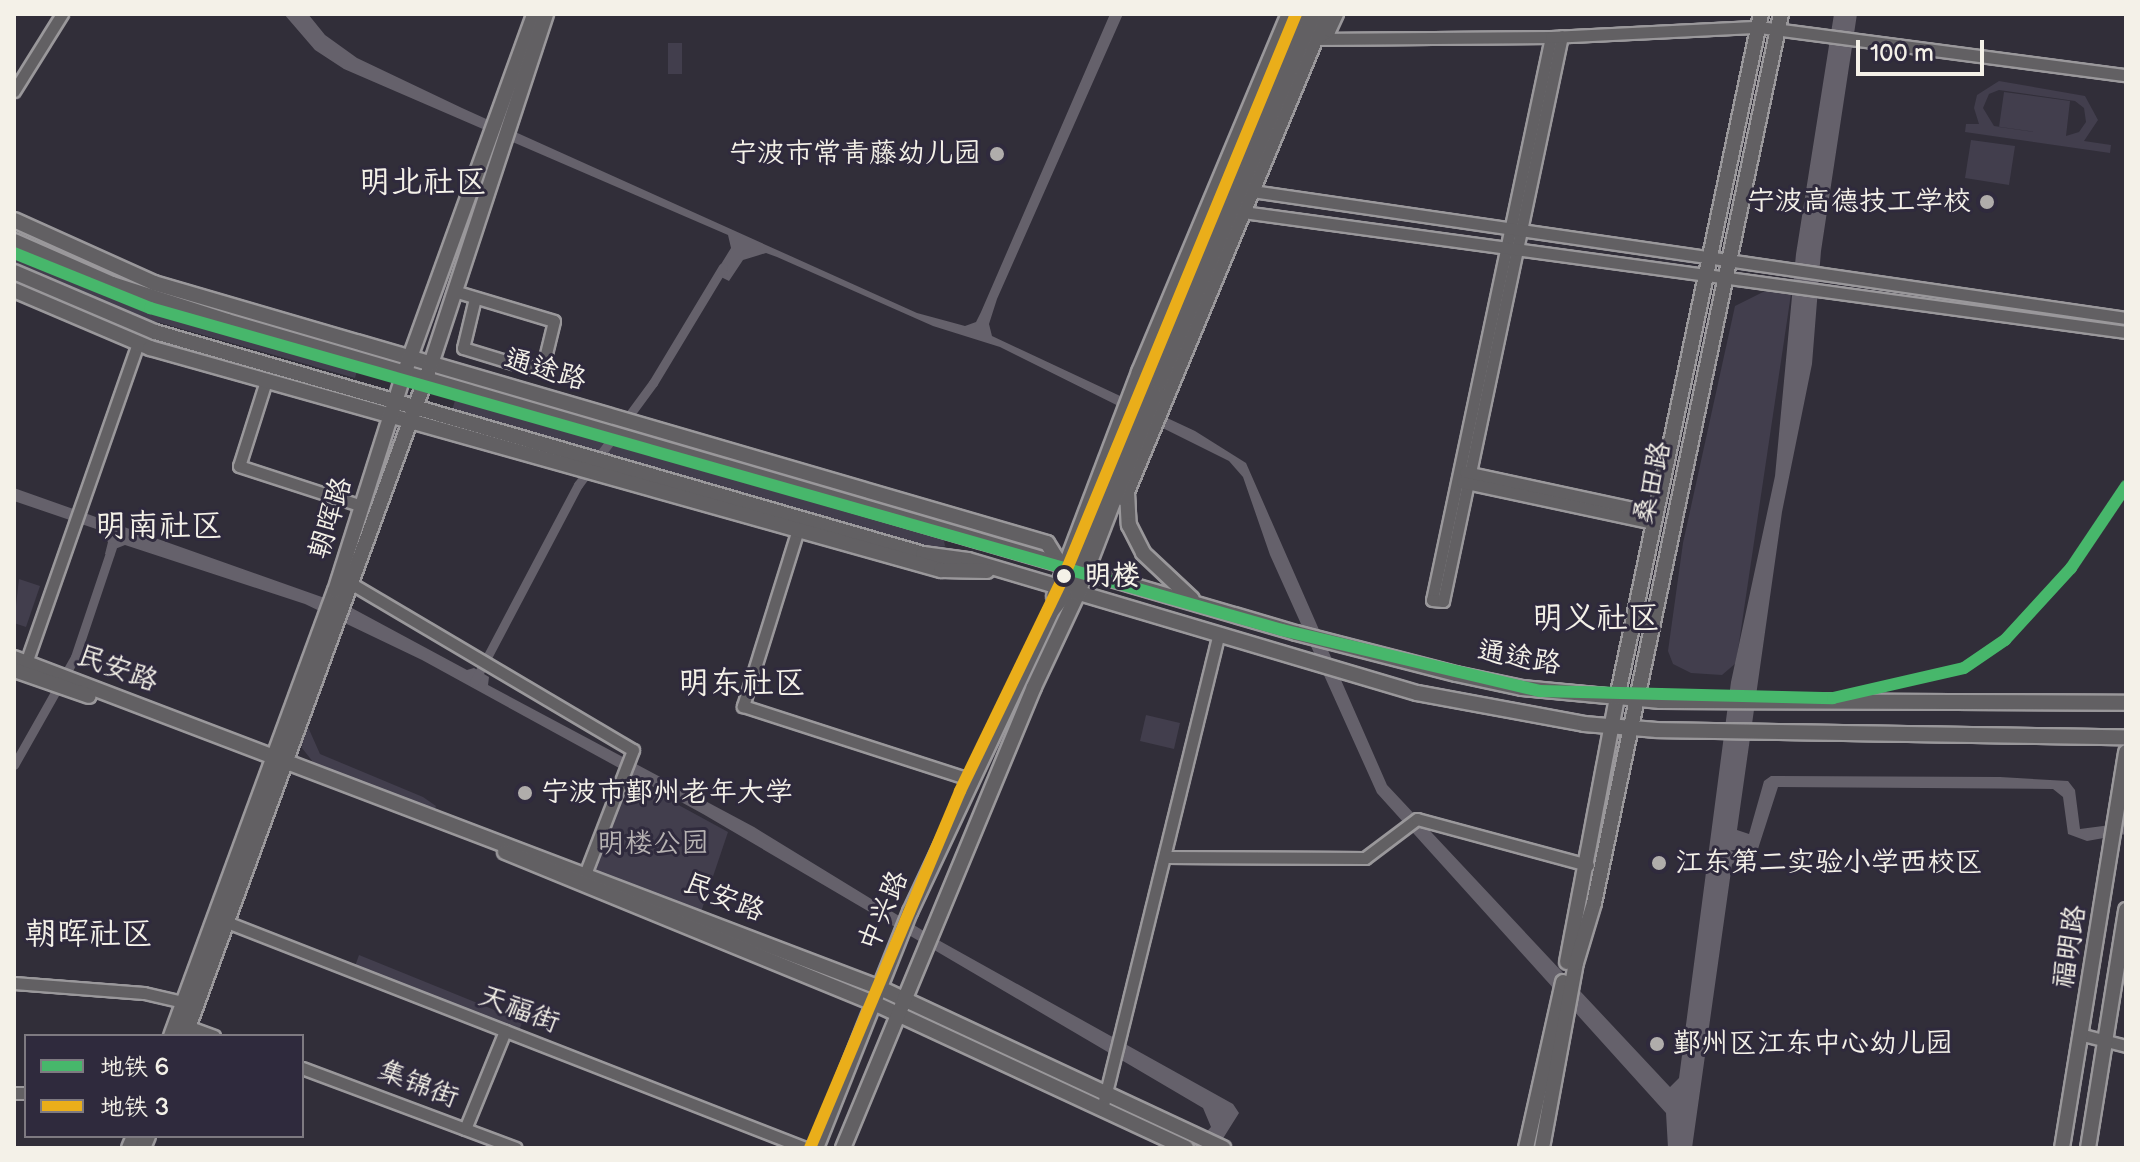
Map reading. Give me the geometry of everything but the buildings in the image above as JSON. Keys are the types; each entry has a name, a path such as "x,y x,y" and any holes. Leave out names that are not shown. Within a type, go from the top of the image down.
{"main road":[{"name":"朝晖路","path":"510,102 534,14"},
{"name":"朝晖路","path":"344,586 362,506 404,374 546,14"},
{"path":"1154,380 1289,14"},
{"name":"中兴路","path":"816,1148 910,912 1051,612 1071,591 1076,567 1302,14"},
{"name":"中兴路","path":"843,1148 1067,618 1076,567 1313,14"},
{"path":"1154,380 1243,212 1326,14"},
{"name":"桑田路","path":"1572,962 1617,698 1760,21"},
{"name":"桑田路","path":"1572,962 1629,728 1779,21"},
{"name":"朝晖路","path":"180,1030 344,586 431,364 492,152"},
{"name":"通途路","path":"14,220 154,283 606,415 640,433"},
{"name":"通途路","path":"14,241 112,284 404,374 586,425 640,433 1296,633 1522,688 1617,698 1727,703 2126,703"},
{"path":"14,272 155,332 392,409 569,460 628,469 800,524"},
{"path":"14,290 138,343 266,381 392,409"},
{"name":"中兴路","path":"1076,567 1127,492 1128,446"},
{"path":"569,460 606,477 1004,571 1218,636"},
{"path":"1127,492 1129,525 1143,553 1199,604"},
{"name":"通途路","path":"1218,636 1417,693 1613,727 2126,737"},
{"name":"民安路","path":"18,664 586,872 880,988 1223,1148"},
{"name":"福明路","path":"2062,1148 2083,1035 2126,752"},
{"name":"民安路","path":"281,760 874,1003 1185,1148"},
{"name":"福明路","path":"2088,1148 2126,910"},
{"name":"朝晖路","path":"180,1030 183,1002 221,920"},
{"path":"1542,1148 1572,962"},
{"path":"1526,1148 1563,1009"}],"street":[{"path":"14,91 62,14"},
{"path":"1315,39 1329,31 1337,14"},
{"path":"1315,39 1556,36 1779,21 1833,36 2125,75"},
{"path":"1464,477 1432,600 1443,601 1464,477 1556,36"},
{"path":"1252,191 1515,229 1726,267 1790,283 2126,332"},
{"path":"1243,212 1512,247 1708,264"},
{"path":"1726,267 1792,269 2126,318"},
{"path":"454,291 554,321 544,362 532,369 463,348 475,298"},
{"path":"18,664 74,533 81,504 138,343"},
{"path":"266,381 239,466 362,506"},
{"path":"1464,477 1655,518"},
{"path":"800,524 743,706 972,780"},
{"path":"344,586 468,653 633,752 586,872"},
{"path":"1102,1109 1218,636"},
{"path":"1166,857 1365,858 1403,833 1417,819 1588,865"},
{"name":"天福街","path":"221,920 805,1148"},
{"path":"14,983 144,993 183,1002"},
{"path":"180,1030 203,1034"},
{"path":"465,1129 505,1031"},
{"path":"2083,1035 2126,1046"},
{"name":"集锦街","path":"304,1069 516,1148"}],"green space":[{"path":"668,43 682,43 682,74 668,74"},
{"path":"1999,81 2085,96 2098,120 2084,141 2111,145 2110,153 1965,132 1966,124 1979,124 1974,108 1977,95","holes":["1999,90 2075,101 2084,108 2086,122 2079,132 2066,136 2070,101 2004,92 1999,127 1994,126 1983,108 1989,94"]},
{"path":"1971,140 2015,146 2009,185 1965,178"},
{"path":"14,253 183,315 358,368 355,378 126,313 14,265"},
{"path":"1765,291 1791,294 1736,663 1722,675 1691,673 1673,664 1668,651 1683,543 1735,306"},
{"path":"455,400 943,536 945,546 931,549 509,428 452,411"},
{"path":"19,579 40,586 26,627 14,623"},
{"path":"1146,715 1180,723 1174,749 1140,741"},
{"path":"303,727 308,727 320,754 423,797 436,806 434,812 313,762 302,748"},
{"name":"明楼公园","path":"629,778 728,832 701,912 593,869"},
{"path":"359,955 517,1019 521,1009 527,1010 518,1033 354,969"}],"shaded area":[{"path":"284,14 308,14 325,35 357,58 462,108 917,313 965,326 976,322 981,312 1110,14 1123,14 997,299 989,324 992,336 1195,431 1246,463 1387,785 1670,1087 1679,1078 1731,682 1775,476 1796,254 1834,14 1857,14 1821,251 1812,364 1782,512 1737,830 1749,834 1764,781 1771,776 2000,777 2068,781 2075,790 2080,829 2126,823 2126,834 2087,841 2068,834 2063,797 2053,789 1778,787 1757,852 1732,864 1692,1148 1668,1148 1666,1113 1377,793 1270,555 1243,477 1229,461 1000,347 933,326 766,253 743,260 729,281 715,274 731,248 728,235 344,69 315,50"},
{"path":"14,488 350,607 467,670 474,668 489,677 488,685 754,827 940,941 1233,1104 1239,1113 1217,1148 1192,1148 1211,1127 1203,1108 703,814 422,660 305,604 125,545 115,549 114,557 105,554 108,542 99,530 14,501"}],"waterway":[{"path":"474,682 578,485 653,383 723,267"},
{"path":"14,765 75,657 112,547"}],"metro line":[{"name":"3","path":"810,1148 960,791 1064,576 1296,14"},
{"name":"6","path":"14,253 150,308 1282,630 1540,691 1833,698 1964,668 2005,640 2071,568 2126,486"}],"place":[{"name":"宁波市常青藤幼儿园","path":"997,154"},
{"name":"宁波高德技工学校","path":"1987,202"},
{"name":"明楼","path":"1064,576"},
{"name":"宁波市鄞州老年大学","path":"525,793"},
{"name":"江东第二实验小学西校区","path":"1659,863"},
{"name":"鄞州区江东中心幼儿园","path":"1657,1044"}],"district":[{"name":"明北社区","path":"423,183"},
{"name":"明南社区","path":"159,527"},
{"name":"明义社区","path":"1596,619"},
{"name":"明东社区","path":"742,684"},
{"name":"朝晖社区","path":"89,935"}]}
